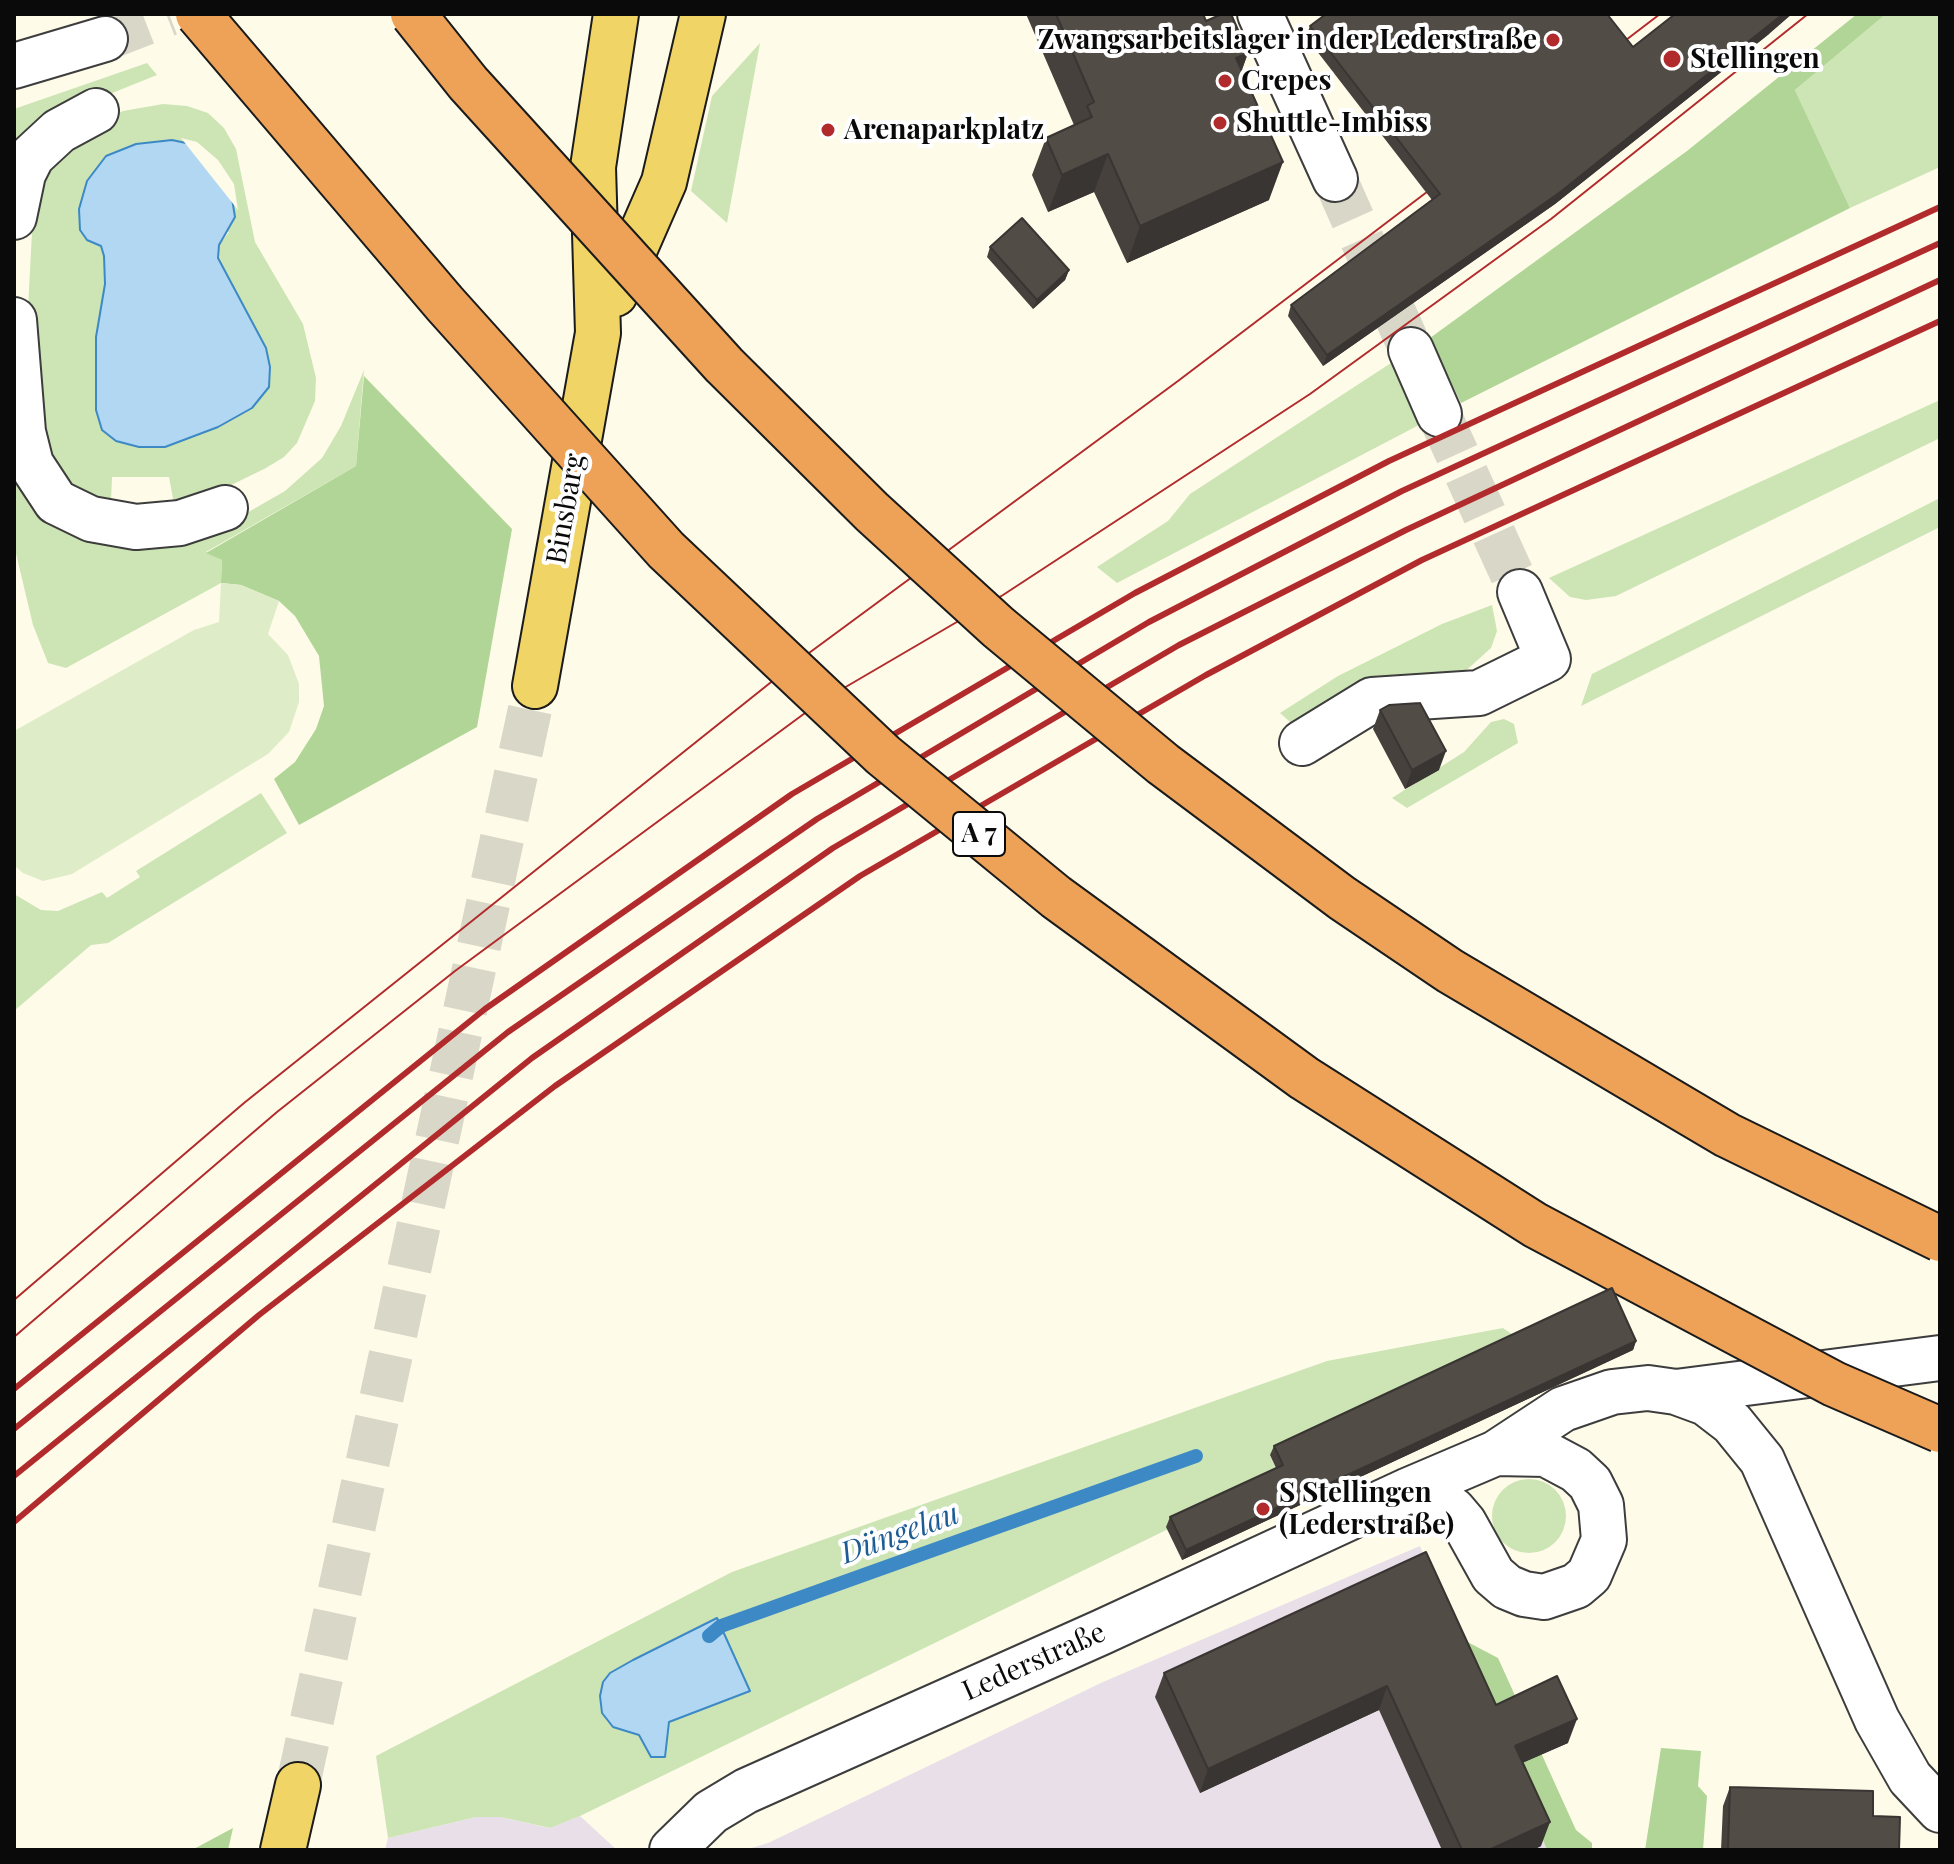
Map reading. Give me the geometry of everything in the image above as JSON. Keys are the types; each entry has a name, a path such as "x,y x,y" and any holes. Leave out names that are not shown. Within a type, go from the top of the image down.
{"highway":[{"name":"A 7","path":"198,14 445,304 666,550 883,755 1056,897 1304,1078 1535,1225 1834,1384 1940,1430"},
{"path":"413,14 468,83 777,417 872,512 998,627 1163,764 1342,898 1450,971 1727,1135 1940,1239"}],"main road":[{"name":"Binsbarg","path":"598,333 664,182 703,14"},
{"name":"Binsbarg","path":"535,686 598,333 593,167 613,18"},
{"path":"283,1850 298,1785"}],"street":[{"path":"1260,14 1335,179"},
{"path":"14,66 105,39"},
{"path":"15,204 23,174 43,143 96,111"},
{"path":"14,320 23,432 31,464 56,502 91,519 136,527 180,523 225,508"},
{"path":"1411,350 1439,414"},
{"path":"1302,743 1372,700 1479,693 1548,659 1520,592"},
{"path":"1676,1392 1940,1358"},
{"path":"1496,1453 1563,1409 1589,1398 1648,1388 1676,1392 1706,1403 1732,1423 1762,1460 1877,1720 1910,1778 1940,1810"},
{"name":"Lederstraße","path":"672,1850 711,1812 746,1791 1409,1490 1496,1453 1546,1454 1576,1470 1590,1483 1601,1505 1604,1540 1589,1575 1576,1586 1544,1597 1507,1587 1493,1575 1464,1523 1453,1510 1433,1497 1409,1490"}],"shaded area":[{"path":"1420,1546 1547,1850 745,1850 768,1843 1103,1682"},
{"path":"580,1816 617,1850 385,1850 388,1838 476,1817 501,1817 549,1828"}],"green space":[{"path":"1857,14 1886,14 1795,90 1850,208 1461,403 1430,338 1687,151"},
{"path":"1886,14 1940,14 1940,167 1850,208 1795,90"},
{"path":"760,43 727,223 691,191 712,96"},
{"path":"147,63 157,75 50,118 14,150 14,109"},
{"path":"163,104 187,106 208,113 224,128 236,149 255,242 303,324 316,378 315,401 297,443 284,457 215,493 174,504 169,477 112,477 111,502 94,499 63,481 35,431 28,308 33,214 53,165 102,121 123,111","holes":["229,232 219,245 218,258 266,348 252,408 218,427 165,447 96,410 96,337 105,284 104,256 101,246 87,240"]},
{"path":"1391,363 1419,425 1117,583 1097,567 1168,521 1190,494"},
{"path":"364,370 356,466 206,552 222,560 221,583 66,668 48,663 33,625 14,545 14,441 49,518 63,531 80,539 123,546 205,537 285,491 322,458 341,426"},
{"path":"364,376 512,529 477,727 299,825 274,779 295,762 316,729 324,706 319,656 295,616 279,601 241,585 221,583 222,560 206,553 356,466"},
{"path":"1940,400 1940,438 1616,596 1586,600 1570,597 1549,578"},
{"path":"1940,498 1940,527 1581,706 1592,674"},
{"path":"221,583 241,585 279,601 268,634 288,655 299,684 299,702 289,732 268,754 72,874 43,881 23,873 14,865 14,731 194,630 219,622"},
{"path":"1492,605 1497,631 1491,648 1461,675 1298,729 1280,713 1338,676 1442,624"},
{"path":"1504,719 1514,724 1518,743 1407,808 1392,798 1464,752 1491,722"},
{"path":"261,793 287,833 108,943 91,945 14,1011 14,894 41,910 58,911 102,892 107,898 140,877 136,871"},
{"path":"1503,1328 1519,1339 1270,1456 1279,1475 580,1816 550,1828 501,1817 476,1817 388,1838 376,1756 732,1572 1327,1361","holes":["717,1618 749,1691 669,1722 651,1757 610,1673"]},
{"path":"1529,1479 1550,1485 1560,1495 1566,1516 1560,1537 1550,1547 1529,1553 1508,1547 1498,1537 1492,1516 1498,1495 1508,1485"},
{"path":"1460,1638 1498,1658 1576,1830 1592,1843 1592,1850 1547,1850"},
{"path":"1661,1748 1701,1751 1698,1786 1707,1796 1703,1850 1645,1850"},
{"path":"233,1828 228,1850 192,1850"}],"water":[{"path":"172,140 195,145 230,186 235,217 219,245 218,258 266,348 270,367 269,387 252,408 218,427 165,447 139,447 116,441 102,430 96,410 96,337 105,284 104,256 101,246 87,240 80,230 79,209 87,181 106,156 136,144"},
{"path":"717,1618 750,1691 669,1722 665,1757 651,1757 639,1735 613,1727 602,1713 600,1696 603,1682 610,1673 633,1660"}],"pier":[{"path":"181,138 197,142 218,160 234,184 238,210"}],"building":[{"path":"1056,14 1203,14 1206,21 1222,14 1231,14 1248,53 1236,58 1283,162 1140,226 1108,154 1062,175 1046,138 1092,117 1087,106 1094,102"},
{"path":"1326,14 1607,14 1633,47 1675,14 1783,14 1559,193 1327,355 1291,305 1440,194 1310,26"},
{"path":"1022,218 1069,270 1037,300 990,247"},
{"path":"1420,703 1446,751 1412,770 1380,710 1389,705"},
{"path":"1612,1288 1636,1341 1186,1550 1170,1517 1283,1465 1274,1446"},
{"path":"1426,1552 1496,1705 1557,1676 1577,1719 1515,1746 1550,1822 1489,1850 1462,1850 1387,1686 1208,1769 1164,1673"},
{"path":"1730,1787 1873,1791 1873,1816 1900,1817 1899,1850 1728,1850"}],"waterway":[{"name":"Düngelau","path":"709,1636 721,1626 1196,1456"}],"tunnel":[{"path":"105,39 169,14"},
{"path":"1335,179 1411,350"},
{"path":"1439,414 1520,592"},
{"path":"298,1785 535,686"}],"tram line":[{"path":"1609,53 1660,14"},
{"path":"14,1337 277,1112 455,971 820,702 1003,595 1310,394 1551,219 1808,14"},
{"path":"14,1300 244,1103 790,667 1178,381 1444,179"}],"railway":[{"path":"14,1389 485,1009 792,794 1135,593 1389,461 1940,207"},
{"path":"14,1429 508,1032 817,819 1149,622 1402,491 1940,243"},
{"path":"14,1476 532,1058 833,848 1179,645 1406,530 1940,280"},
{"path":"14,1522 259,1315 555,1086 860,876 1206,675 1422,560 1940,321"}],"place":[{"name":"Zwangsarbeitslager in der Lederstraße","path":"1553,40"},
{"name":"Stellingen","path":"1672,59"},
{"name":"Crepes","path":"1225,81"},
{"name":"Shuttle-Imbiss","path":"1220,123"},
{"name":"Arenaparkplatz","path":"828,130"},
{"name":"S Stellingen (Lederstraße)","path":"1263,1509"}]}
